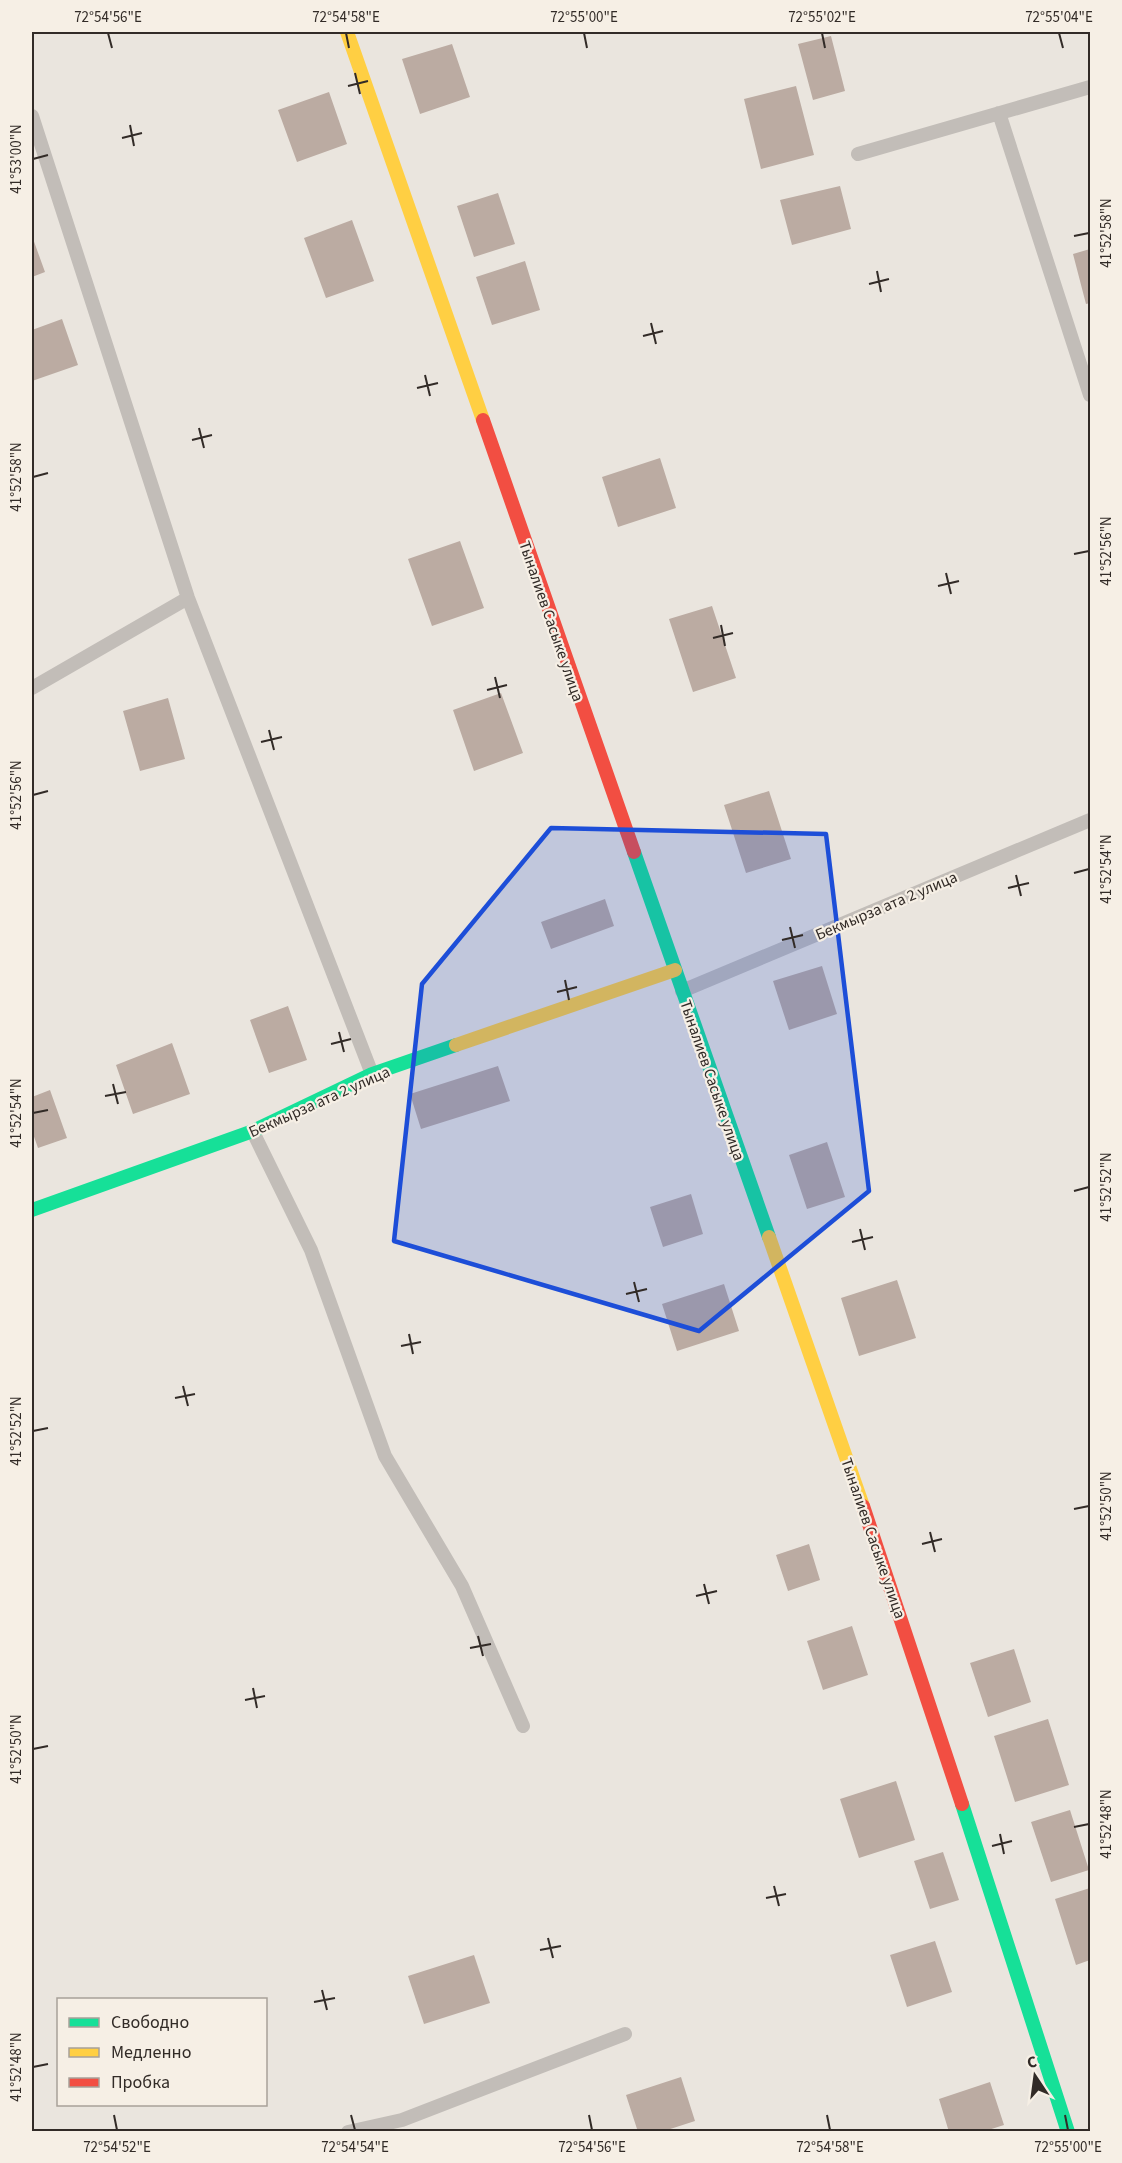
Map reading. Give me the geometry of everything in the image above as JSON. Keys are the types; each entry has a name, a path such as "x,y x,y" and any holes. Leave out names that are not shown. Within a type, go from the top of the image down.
{"street":[{"name":"Тыналиев Сасыке улица","path":"347,32 905,1626 1068,2132"},
{"name":"Бекмырза ата 2 улица","path":"32,1210 253,1131 372,1074 675,970"}],"lane":[{"path":"858,154 1090,87"},
{"path":"999,113 1090,395"},
{"path":"32,117 188,598 372,1074"},
{"path":"32,688 188,598"},
{"name":"Бекмырза ата 2 улица","path":"682,990 1090,820"},
{"path":"253,1131 311,1250 385,1456 462,1586 523,1726"},
{"path":"348,2132 402,2120 625,2034"}],"highlighted area":[{"path":"551,828 826,834 869,1191 699,1331 394,1241 422,984"}],"building":[{"path":"831,36 845,91 813,100 798,44"},
{"path":"452,44 470,97 420,114 402,59"},
{"path":"796,86 814,155 761,169 744,99"},
{"path":"329,92 347,144 297,162 278,110"},
{"path":"840,186 851,229 792,245 780,200"},
{"path":"498,193 515,244 474,257 457,206"},
{"path":"352,220 374,281 326,298 304,238"},
{"path":"32,236 45,272 32,277"},
{"path":"1090,249 1090,303 1086,304 1073,254"},
{"path":"525,261 540,310 492,325 476,277"},
{"path":"62,319 78,365 32,381 32,330"},
{"path":"660,458 676,508 618,527 602,477"},
{"path":"460,541 484,608 432,626 408,559"},
{"path":"712,606 736,678 693,692 669,619"},
{"path":"501,693 523,753 474,771 453,710"},
{"path":"168,698 185,759 140,771 123,711"},
{"path":"769,791 791,859 746,873 724,805"},
{"path":"605,899 614,926 551,949 541,922"},
{"path":"822,966 837,1014 789,1030 773,981"},
{"path":"288,1006 307,1060 269,1073 250,1020"},
{"path":"172,1043 190,1094 133,1114 116,1065"},
{"path":"498,1066 510,1101 421,1129 410,1094"},
{"path":"50,1090 67,1138 38,1148 32,1131 32,1097"},
{"path":"827,1142 845,1197 807,1209 789,1155"},
{"path":"691,1194 703,1234 663,1247 650,1207"},
{"path":"897,1280 916,1338 859,1356 841,1298"},
{"path":"724,1284 739,1331 677,1351 662,1304"},
{"path":"809,1544 820,1580 788,1591 776,1555"},
{"path":"852,1626 868,1675 823,1690 807,1641"},
{"path":"1014,1649 1031,1702 988,1717 970,1663"},
{"path":"1048,1719 1069,1785 1015,1802 994,1736"},
{"path":"896,1781 915,1840 859,1858 840,1799"},
{"path":"1070,1810 1089,1870 1051,1882 1031,1822"},
{"path":"943,1852 959,1900 930,1909 914,1861"},
{"path":"1090,1888 1090,1960 1076,1965 1055,1899"},
{"path":"935,1941 952,1992 907,2007 890,1955"},
{"path":"474,1955 490,2003 424,2024 408,1976"},
{"path":"681,2077 695,2121 661,2132 638,2132 626,2095"},
{"path":"990,2082 1004,2125 982,2132 949,2132 939,2099"}],"traffic: fast":[{"path":"634,852 769,1237"},
{"path":"32,1210 253,1131 372,1074 456,1045"},
{"path":"962,1804 1068,2132"}],"traffic: slow":[{"path":"347,32 483,420"},
{"path":"456,1045 675,970"},
{"path":"769,1237 863,1506"}],"traffic: jam":[{"path":"483,420 634,852"},
{"path":"863,1506 962,1804"}]}
